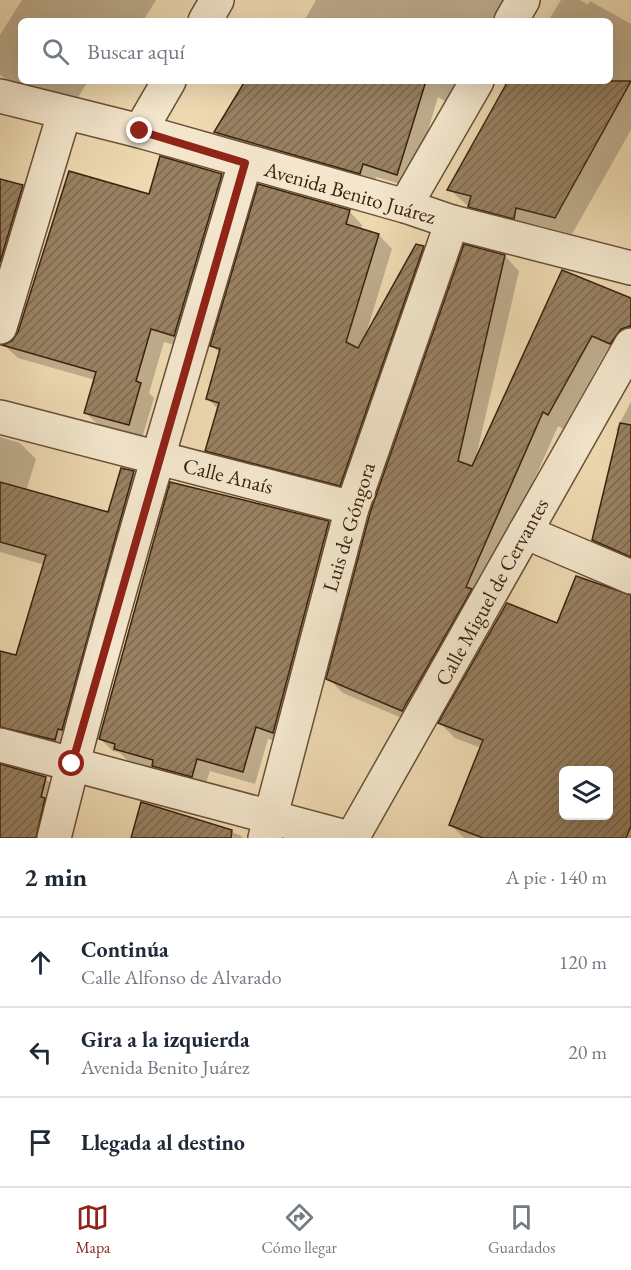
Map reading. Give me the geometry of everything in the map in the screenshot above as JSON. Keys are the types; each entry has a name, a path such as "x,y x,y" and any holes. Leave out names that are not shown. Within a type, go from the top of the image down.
{"street":[{"path":"207,18 217,0"},
{"path":"513,18 523,0"},
{"path":"140,131 167,84"},
{"path":"405,206 475,84"},
{"name":"Avenida Benito Juárez","path":"0,96 63,114 140,131 245,163 405,206 452,222 631,268"},
{"path":"0,327 63,114"},
{"path":"54,838 72,764 245,163"},
{"name":"Luis de Góngora","path":"268,827 352,508 452,222"},
{"name":"Calle Miguel de Cervantes","path":"351,838 631,345"},
{"name":"Calle Anaís","path":"0,417 352,508"},
{"path":"525,532 631,578"},
{"path":"0,745 72,764 268,827 351,838"}],"building":[{"path":"613,81 631,81 555,218 516,208 514,219 468,207 471,196 447,190 506,84 613,84"},
{"path":"243,84 425,84 397,175 363,164 360,174 214,132"},
{"path":"160,156 222,174 174,336 151,329 136,381 141,383 129,425 84,413 96,372 2,345 12,341 18,332 69,171 149,194"},
{"path":"0,179 23,185 0,262"},
{"path":"258,184 350,210 346,224 379,234 346,342 358,348 416,244 424,246 340,486 205,451 219,403 206,399 220,349 210,346"},
{"path":"464,244 505,255 458,461 472,466 562,270 631,298 631,326 621,329 610,344 592,336 548,415 543,412 466,587 472,589 402,711 326,679 370,513"},
{"path":"620,423 631,425 631,557 592,540"},
{"path":"121,468 134,471 62,730 58,729 55,740 0,727 0,651 16,655 46,555 0,542 0,482 108,512"},
{"path":"170,482 329,521 273,733 256,727 243,772 197,759 192,777 152,766 153,760 114,749 115,744 99,739"},
{"path":"576,576 631,595 631,826 626,838 483,838 449,825 483,740 438,723 507,603 557,623"},
{"path":"0,764 46,777 41,797 45,798 36,838 0,838"},
{"path":"141,802 232,830 231,838 131,838"}],"route":[{"path":"72,764 245,163 140,131"}]}
